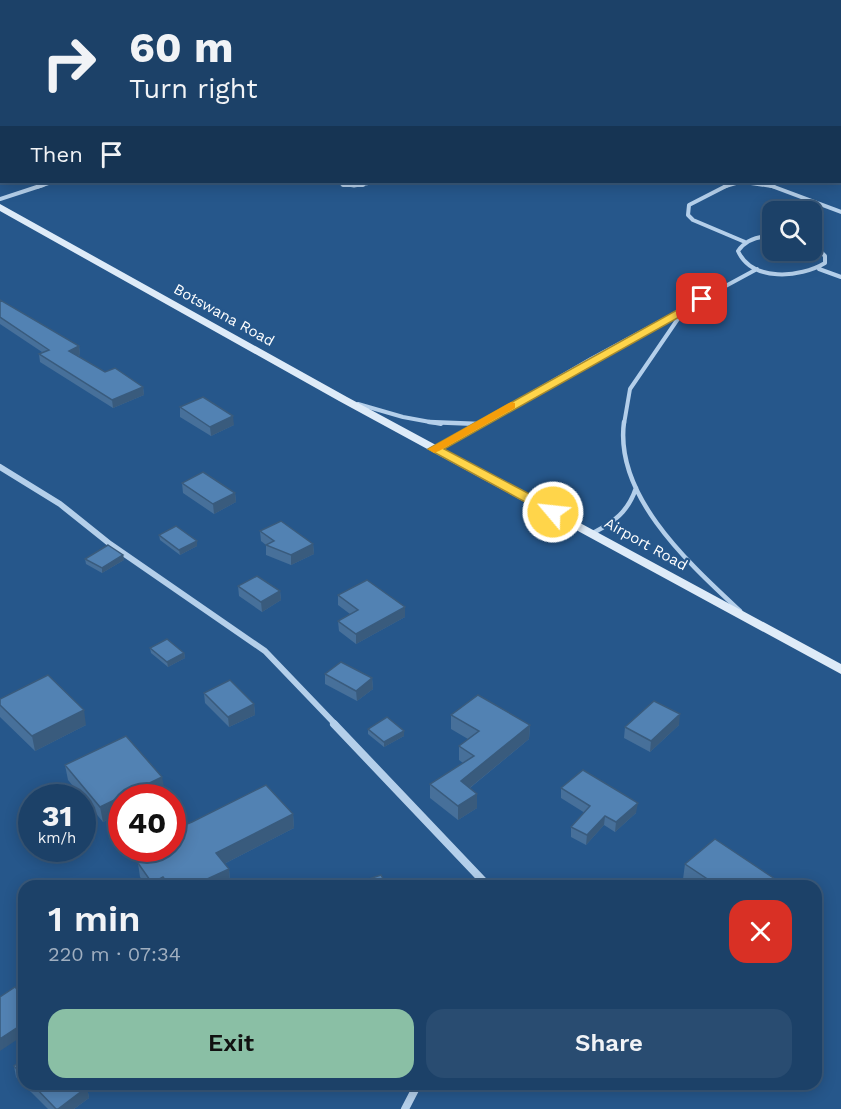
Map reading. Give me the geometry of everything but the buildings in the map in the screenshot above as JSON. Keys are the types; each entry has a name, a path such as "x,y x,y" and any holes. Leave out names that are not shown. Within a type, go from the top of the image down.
{"street":[{"name":"Botswana Road","path":"0,207 434,449"},
{"name":"Airport Road","path":"434,449 593,533 841,670"},
{"path":"0,467 60,504 110,544 265,651 482,880"},
{"path":"405,1109 415,1090"}],"lane":[{"path":"0,199 50,183"},
{"path":"334,183 354,187 372,183"},
{"path":"738,183 718,190 689,205 688,215 693,220 745,242"},
{"path":"747,183 772,187 841,212"},
{"path":"762,237 745,242 740,246 739,256 757,269 776,274 797,274 819,268 825,263 825,256 822,253"},
{"path":"819,268 841,277"},
{"path":"434,449 582,364 757,269"},
{"path":"684,310 653,350 627,396 624,452 636,488 660,528 684,560 755,624"},
{"path":"343,399 412,421 454,426 482,423"},
{"path":"593,533 615,522 625,513 632,502 636,488"}],"slow traffic":[{"path":"434,449 511,406"}],"route":[{"path":"553,512 434,449 591,359 702,299"}]}
